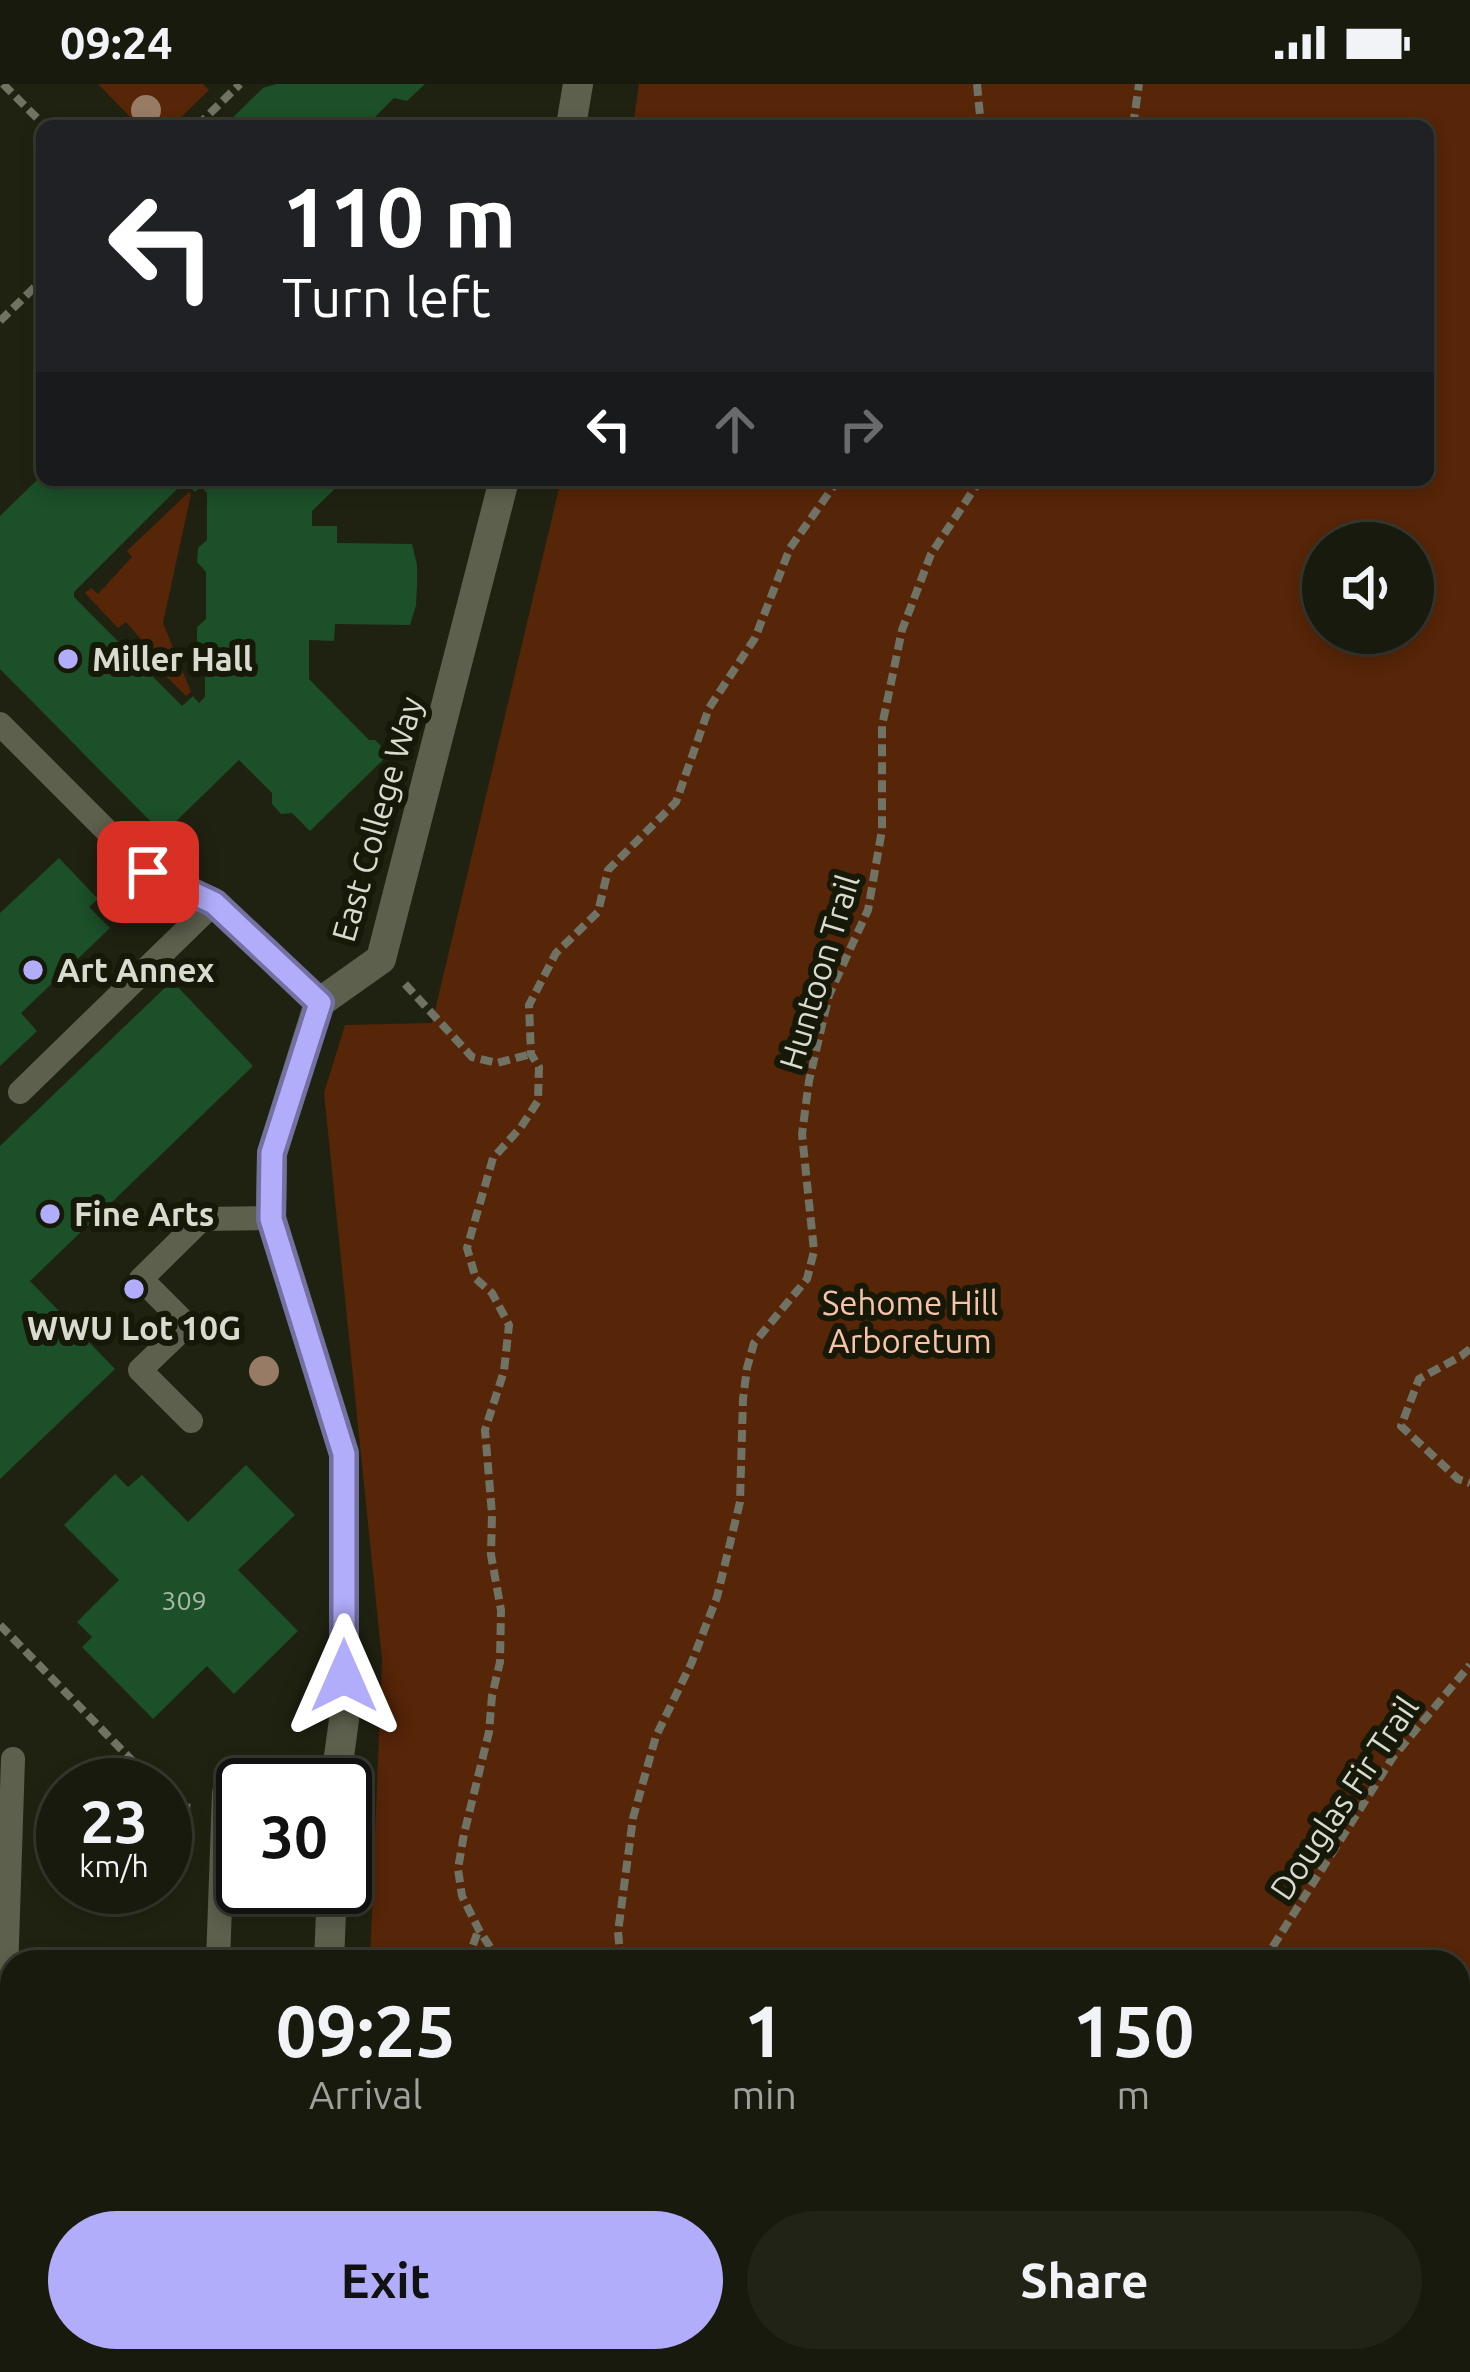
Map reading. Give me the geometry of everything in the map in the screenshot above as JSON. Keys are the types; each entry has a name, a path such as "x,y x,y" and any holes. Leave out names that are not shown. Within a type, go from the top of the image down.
{"street":[{"path":"573,120 578,84"},
{"name":"East College Way","path":"320,1003 381,959 502,486"},
{"path":"320,1003 272,1153 271,1219 344,1454 344,1720 339,1758"},
{"path":"329,1950 331,1914"}],"lane":[{"path":"0,724 148,872 214,903 320,1003"},
{"path":"20,1092 214,903"},
{"path":"190,1421 140,1370 187,1324 141,1279 202,1219 271,1219"},
{"path":"7,1950 14,1759"},
{"path":"218,1950 220,1914"}],"path":[{"path":"3,84 39,120"},
{"path":"215,84 227,96"},
{"path":"203,120 240,84"},
{"path":"977,84 980,120"},
{"path":"1134,120 1139,84"},
{"path":"0,321 36,286"},
{"path":"492,1950 462,1896 458,1868 500,1662 501,1610 491,1555 485,1430 504,1370 508,1325 492,1293 476,1279 467,1248 493,1158 538,1101 529,1005 556,953 598,912 608,870 676,802 709,708 755,638 790,548 834,486"},
{"name":"Huntoon Trail","path":"620,1950 633,1818 656,1736 717,1597 740,1502 747,1368 754,1343 807,1279 814,1251 802,1134 809,1081 830,995 868,910 882,830 882,726 902,630 931,554 976,486"},
{"path":"381,959 472,1057 497,1064 531,1054"},
{"path":"1470,1348 1419,1379 1401,1426 1458,1479 1470,1483"},
{"path":"0,1625 130,1758"},
{"name":"Douglas Fir Trail","path":"1271,1950 1394,1757 1470,1665"},
{"path":"192,1809 204,1809"},
{"path":"471,1950 478,1930"}],"green space":[{"path":"98,84 203,84 209,90 178,120 133,120"},
{"name":"Sehome Hill Arboretum","path":"639,84 1470,84 1470,1950 370,1950 382,1660 324,1093 345,1025 432,1023 560,486 1434,486 1434,120 634,120"},
{"path":"189,492 163,623 191,692 186,696 155,665 159,660 126,622 118,628 85,593 91,588 98,594 132,557 127,551"}],"building":[{"path":"276,84 425,84 407,101 394,98 372,120 230,120 263,88"},
{"name":"Miller Hall","path":"36,481 36,486 180,486 74,597 182,706 193,696 199,703 205,697 205,649 197,641 197,627 206,619 206,572 197,562 198,548 207,540 207,493 201,486 338,486 312,511 312,526 337,526 337,543 412,544 417,565 416,605 410,625 335,624 334,641 309,640 309,679 369,740 383,748 386,757 310,831 292,813 281,814 272,804 272,793 239,760 163,834 0,669 0,516"},
{"name":"Art Annex","path":"59,858 98,899 89,907 110,928 21,1013 37,1031 0,1066 0,913"},
{"name":"Fine Arts","path":"172,981 253,1066 30,1281 115,1369 0,1479 0,1146"},
{"path":"246,1465 295,1515 238,1570 298,1631 234,1694 207,1666 153,1719 82,1647 92,1637 77,1622 119,1580 64,1525 115,1474 128,1487 142,1475 188,1522"}],"place":[{"name":"Miller Hall","path":"68,659"},
{"name":"Art Annex","path":"33,970"},
{"name":"Fine Arts","path":"50,1214"},
{"name":"WWU Lot 10G","path":"134,1289"}],"route":[{"path":"148,872 214,903 320,1003 272,1153 271,1219 344,1454 344,1676"}]}
